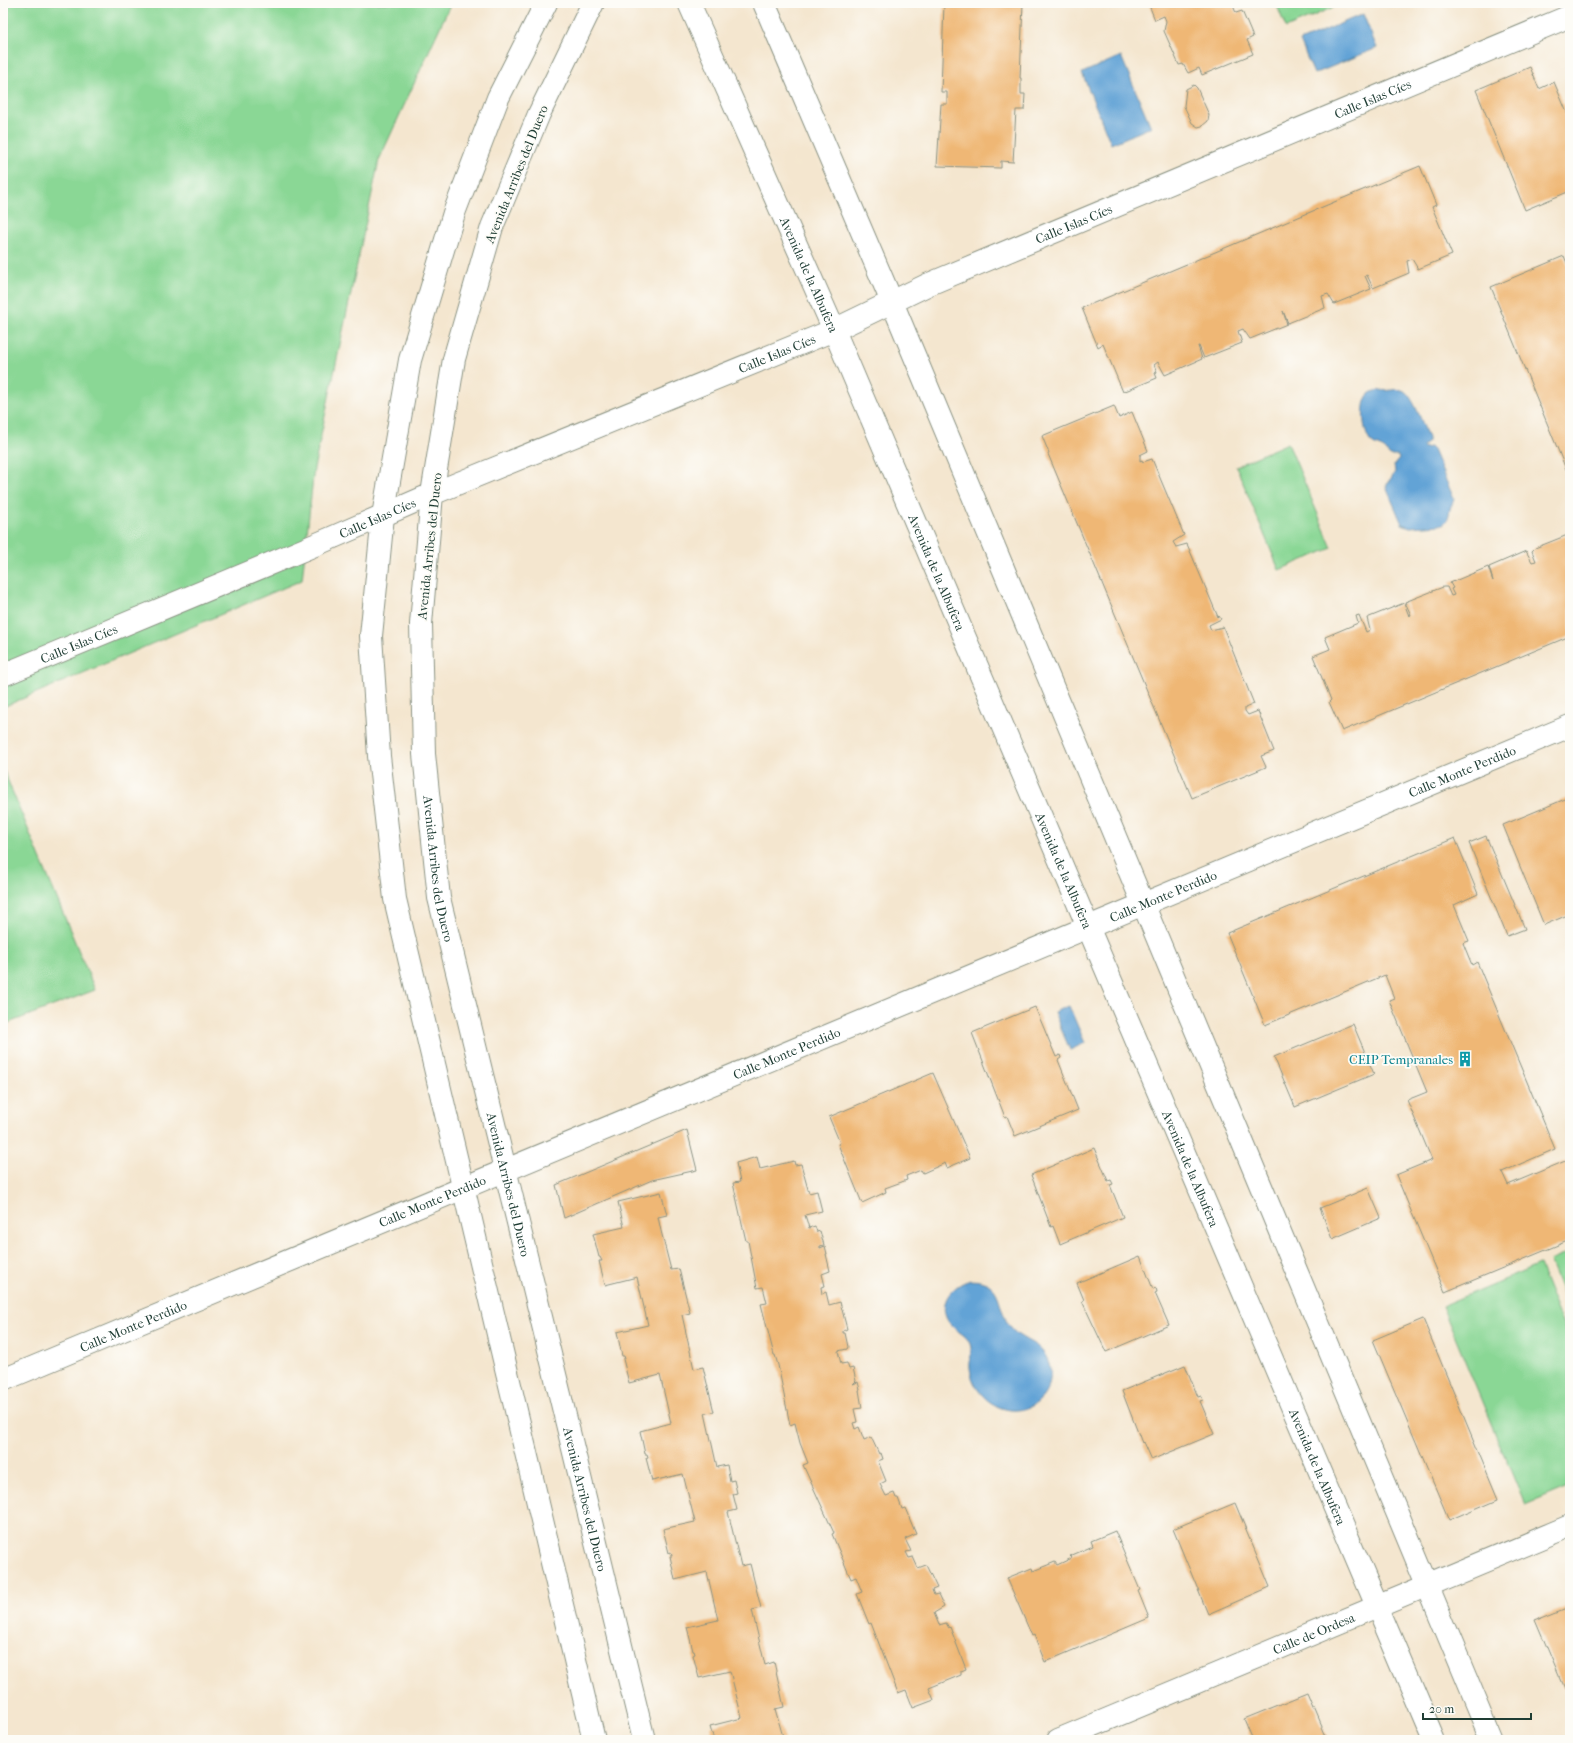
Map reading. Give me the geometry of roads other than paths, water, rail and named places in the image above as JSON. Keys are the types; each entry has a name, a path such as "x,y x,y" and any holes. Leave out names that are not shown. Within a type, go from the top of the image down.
{"street":[{"path":"546,3 498,98 454,213 410,360 383,516 371,636 379,756 395,899 462,1189 594,1740"},
{"name":"Avenida Arribes del Duero","path":"593,3 539,114 492,227 454,359 432,494 421,624 424,754 439,898 644,1740"},
{"name":"Avenida de la Albufera","path":"689,3 834,330 1434,1740"},
{"path":"764,3 892,302 1492,1740"},
{"name":"Calle Islas Cíes","path":"3,675 383,516 432,494 834,330 934,282 1570,16"},
{"name":"Calle Monte Perdido","path":"3,1380 1570,726"},
{"name":"Calle de Ordesa","path":"1058,1740 1570,1526"}],"water":[{"path":"1363,14 1377,48 1314,74 1300,41"},
{"path":"1121,56 1151,127 1111,144 1082,73"},
{"path":"1381,390 1402,390 1410,397 1418,411 1428,438 1428,442 1423,446 1424,448 1430,447 1433,450 1454,499 1450,508 1448,519 1443,524 1410,527 1402,524 1386,487 1395,473 1394,465 1399,459 1398,456 1390,456 1385,450 1372,443 1364,424 1364,404 1366,398 1372,392"},
{"path":"1069,1006 1085,1043 1070,1050 1054,1012"},
{"path":"971,1280 990,1285 995,1290 1006,1320 1014,1332 1039,1348 1047,1358 1050,1381 1044,1396 1032,1406 1021,1410 1001,1408 984,1396 972,1379 970,1368 971,1350 969,1341 951,1325 946,1318 944,1311 947,1298 951,1292 963,1283"}],"place":[{"name":"CEIP Tempranales","path":"1465,1059"}]}
